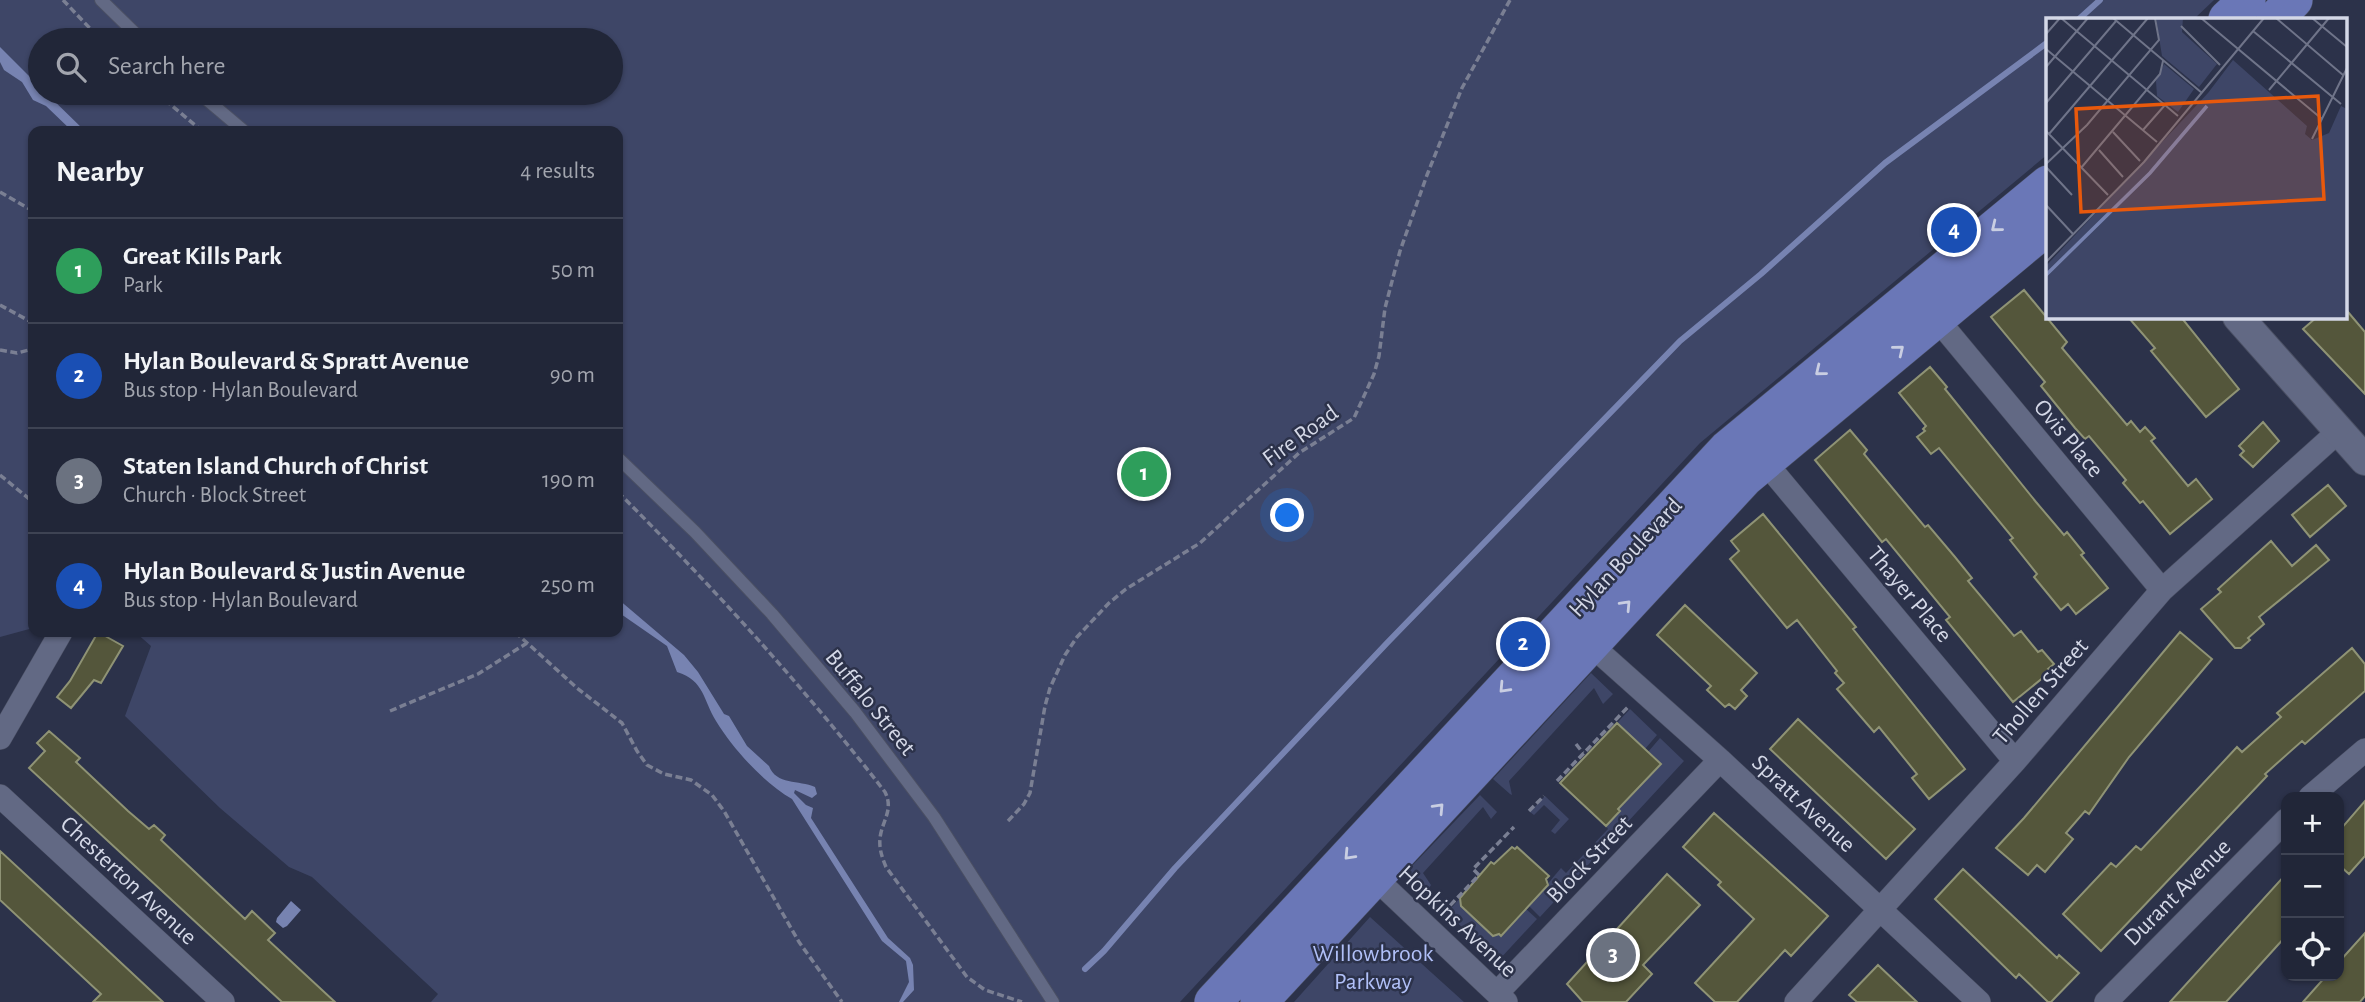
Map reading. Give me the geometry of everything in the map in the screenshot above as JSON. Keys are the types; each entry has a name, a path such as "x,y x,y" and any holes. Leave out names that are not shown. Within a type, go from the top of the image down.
{"main road":[{"path":"2228,18 2247,0"},
{"path":"2276,18 2294,0"},
{"name":"Hylan Boulevard","path":"1213,1002 1727,449 2046,186"},
{"name":"Hylan Boulevard","path":"1259,1002 1726,497 1764,461 2046,228"}],"street":[{"path":"2239,318 2365,460"},
{"name":"Ovis Place","path":"1937,319 2162,590"},
{"name":"Thollen Street","path":"1796,1002 2015,761 2162,590 2339,430"},
{"name":"Thayer Place","path":"1764,461 2015,761"},
{"path":"0,738 58,637"},
{"name":"Spratt Avenue","path":"1590,644 1720,760 1979,1002"},
{"path":"2316,792 2365,750"},
{"name":"Block Street","path":"1501,998 1720,760"},
{"name":"Chesterton Avenue","path":"0,796 223,1002"},
{"name":"Durant Avenue","path":"2106,1002 2281,825"},
{"name":"Hopkins Avenue","path":"1374,878 1501,998"}],"lane":[{"path":"101,0 130,28"},
{"path":"213,105 238,126"},
{"name":"Buffalo Street","path":"623,463 695,532 772,614 855,712 934,817 1053,1002"}],"path":[{"path":"63,0 90,28"},
{"name":"Fire Road","path":"1008,821 1030,793 1050,688 1065,654 1077,637 1108,603 1200,543 1299,453 1354,418 1374,374 1385,308 1400,251 1426,175 1462,88 1510,0"},
{"path":"171,105 196,126"},
{"path":"0,192 28,208"},
{"path":"0,305 28,320"},
{"path":"0,350 10,354 28,350"},
{"path":"0,475 28,498"},
{"path":"623,497 695,569 778,660 886,792 890,810 880,836 880,852 886,867 967,977 985,990 1022,1002"},
{"path":"520,637 577,688 622,723 636,751 647,765 664,774 691,780 712,795 724,811 799,942 842,1002"},
{"path":"390,711 478,674 527,643"},
{"path":"1558,781 1629,705"},
{"path":"1576,744 1584,753"},
{"path":"1529,811 1544,796"},
{"path":"1443,913 1479,875 1473,869 1514,827"}],"green space":[{"path":"0,0 2214,0 2195,18 2046,18 2046,156 1700,443 1180,1002 431,1002 438,994 312,877 289,867 220,808 125,716 151,646 141,637 623,637 623,126 28,126 28,629 0,637"},
{"path":"1591,673 1613,694 1603,704 1594,688 1509,781 1512,795 1510,794 1493,779"},
{"path":"1630,709 1657,735 1645,749 1617,723"},
{"path":"1660,738 1684,761 1540,917 1529,906 1561,868 1566,873 1608,829 1606,826 1620,811 1618,809 1661,765 1648,752"},
{"path":"1480,795 1497,812 1491,819 1483,807 1423,873 1431,885 1426,893 1409,876 1412,872 1409,869"},
{"path":"1545,796 1569,819 1555,834 1551,831 1560,820 1544,805 1534,815 1530,812"},
{"path":"1460,898 1462,907 1493,936 1526,909 1537,919 1498,961 1447,913"},
{"name":"Willowbrook Parkway","path":"1370,917 1464,1002 1294,1002"}],"shaded area":[{"path":"0,47 28,75 28,92 22,82 4,70 0,62"},
{"path":"44,105 58,105 80,126 67,126"},
{"path":"623,603 684,655 724,714 729,716 747,746 772,772 782,779 815,787 817,794 812,798 795,790 794,793 813,808 811,818 888,938 910,958 913,965 914,990 903,1002 899,1002 909,982 906,961 882,941 792,799 760,775 740,754 716,721 698,686 693,680 677,672 667,646 623,615"},
{"path":"291,901 301,910 283,928 276,922 277,918"}],"building":[{"path":"2024,290 2067,342 2062,348 2127,425 2131,421 2140,432 2145,427 2155,438 2151,441 2188,486 2196,479 2212,499 2170,534 2143,501 2140,503 2123,483 2126,480 2089,436 2085,439 2075,428 2041,386 2045,382 1991,317"},
{"path":"2348,312 2365,332 2365,394 2303,329 2316,318 2348,318"},
{"path":"2129,318 2182,318 2239,389 2206,417 2151,351 2155,348"},
{"path":"1930,367 2036,502 2064,535 2067,532 2084,553 2081,555 2108,588 2076,614 2068,604 2061,610 2034,577 2037,574 2010,540 2013,538 1939,448 1931,454 1917,437 1925,431 1923,429 1926,426 1899,393"},
{"path":"2263,422 2279,441 2253,467 2240,455 2244,451 2239,446"},
{"path":"1850,430 1867,450 1864,454 1925,527 1928,525 1955,557 1972,578 1968,581 2014,636 2021,631 2038,652 2042,650 2054,664 2048,669 2050,672 2013,702 1946,620 1950,617 1886,539 1882,542 1815,460"},
{"path":"2328,485 2346,506 2310,537 2292,515"},
{"path":"1763,514 1856,627 1853,629 1965,769 1929,799 1912,778 1917,774 1879,727 1874,732 1837,689 1844,683 1797,620 1787,628 1730,559 1739,551 1731,541"},
{"path":"2271,541 2292,566 2316,545 2329,560 2259,617 2264,624 2241,648 2235,648 2201,609 2221,592 2218,589"},
{"path":"1685,605 1757,673 1741,690 1747,696 1735,709 1729,704 1725,707 1707,690 1711,686 1657,635"},
{"path":"2180,632 2212,659 2129,757 2089,814 2085,811 2066,833 2073,839 2045,872 2037,865 2028,875 1996,848"},
{"path":"95,637 107,637 123,646 101,683 94,680 71,708 57,697 70,681"},
{"path":"2352,648 2365,664 2365,691 2305,744 2302,741 2265,774 2267,776 2101,951 2063,914 2111,863 2116,867 2136,846 2141,850 2237,747 2242,752 2281,717 2277,713"},
{"path":"1798,719 1915,829 1886,859 1770,749"},
{"path":"1617,723 1661,764 1618,809 1620,811 1606,826 1560,783"},
{"path":"49,731 80,758 76,762 128,811 149,829 154,825 165,835 161,840 245,919 252,911 275,933 268,940 335,1002 282,1002 29,768 45,751 37,743"},
{"path":"2365,801 2365,856 2349,874 2344,870 2344,825"},
{"path":"1714,813 1828,916 1791,956 1785,950 1737,1002 1715,1002 1695,983 1754,919 1718,885 1721,882 1683,847"},
{"path":"1512,847 1517,847 1549,876 1546,879 1548,885 1501,936 1493,936 1461,906 1460,898 1491,862 1494,864"},
{"path":"0,851 163,1002 93,1002 101,994 0,900"},
{"path":"1963,869 2057,958 2059,955 2079,973 2051,1002 2019,974 2016,978 1935,899"},
{"path":"1667,874 1700,905 1643,965 1652,974 1626,1002 1583,1002 1567,984"},
{"path":"2281,880 2281,942 2248,978 2226,1002 2170,1002"},
{"path":"2365,933 2365,996 2360,1002 2303,1002 2322,981 2344,981 2344,956"},
{"path":"1878,965 1917,1002 1857,1002 1849,995"}],"waterway":[{"path":"2080,18 2100,0"},
{"path":"1085,969 1104,951 1175,868 1387,643 1680,341 1761,274 1885,163 2046,43"}],"place":[{"name":"Hylan Boulevard & Justin Avenue","path":"1954,230"},
{"name":"Great Kills Park","path":"1144,474"},
{"name":"Hylan Boulevard & Spratt Avenue","path":"1523,644"},
{"name":"Staten Island Church of Christ","path":"1613,955"}]}
